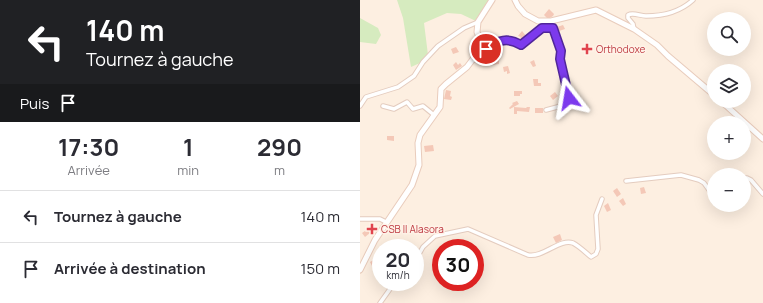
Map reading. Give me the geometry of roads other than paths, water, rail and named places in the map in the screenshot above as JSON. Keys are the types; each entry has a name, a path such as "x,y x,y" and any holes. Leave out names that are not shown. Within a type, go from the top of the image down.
{"street":[{"path":"474,60 481,47 481,42 477,32 478,22 492,0"},
{"path":"514,0 525,14 538,21 551,21 596,10 634,29 657,45 707,89"},
{"path":"634,29 628,15 664,15 676,11 693,0"},
{"path":"546,110 561,106 569,98 560,59 561,51 551,21"},
{"path":"360,106 366,97 398,87 414,76 423,62 438,46 464,28 478,22"},
{"path":"360,270 369,250 386,222 412,185 419,165 418,143 420,135 442,103 441,91 443,87 496,42 513,40 521,45 542,28 553,28"},
{"path":"383,106 394,109 407,102 413,109 423,106 434,115"},
{"path":"729,108 763,139"},
{"path":"626,181 681,175 699,180 707,187"},
{"path":"751,180 763,194"},
{"path":"424,246 435,236 468,229 528,255 534,256 567,242 574,244 591,257 596,254 598,250 596,215 602,199"},
{"path":"360,220 380,219 386,222"},
{"path":"380,303 389,291"}],"place":[{"name":"Orthodoxe","path":"587,49"},
{"name":"CSB II Alasora","path":"372,229"}]}
